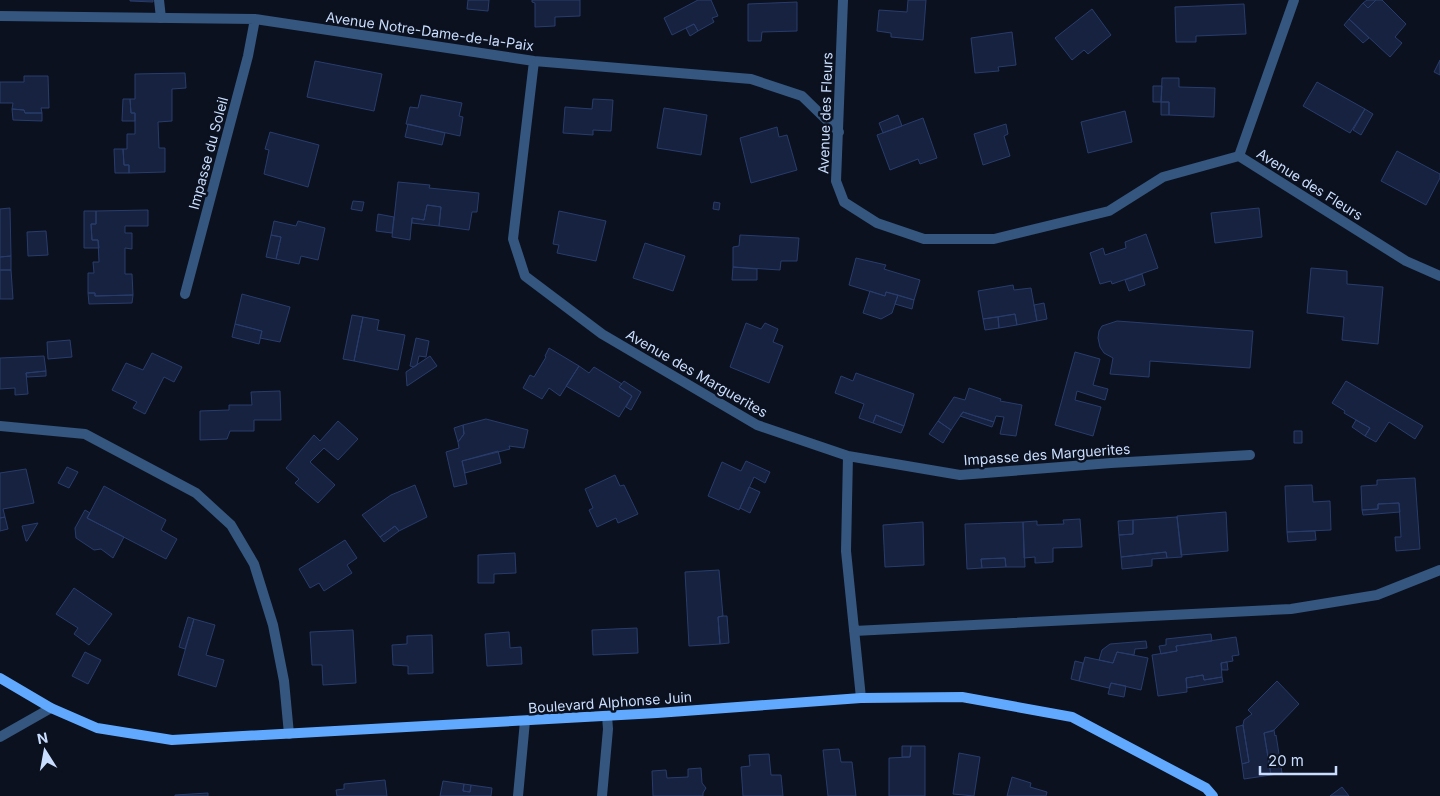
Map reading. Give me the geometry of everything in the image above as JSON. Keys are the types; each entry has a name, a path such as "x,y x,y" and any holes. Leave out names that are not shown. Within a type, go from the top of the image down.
{"street":[{"path":"159,0 161,18"},
{"name":"Avenue des Fleurs","path":"843,0 836,181 844,202 877,223 924,239 994,239 1109,210 1163,177 1239,156 1406,260 1440,276"},
{"path":"1239,156 1294,0"},
{"name":"Avenue Notre-Dame-de-la-Paix","path":"0,16 255,19 534,61 751,79 802,96 839,132"},
{"name":"Impasse du Soleil","path":"185,294 248,56 255,19"},
{"name":"Avenue des Marguerites","path":"534,61 513,239 525,276 602,334 757,425 848,456"},
{"path":"0,426 85,434 196,493 231,525 254,564 273,625 284,682 289,734"},
{"name":"Impasse des Marguerites","path":"848,456 960,475 1110,463 1250,455"},
{"path":"848,456 846,551 861,698"},
{"path":"854,631 1291,609 1378,595 1440,570"},
{"name":"Boulevard Alphonse Juin","path":"0,678 51,708 97,728 172,740 607,716 861,698 962,697 1072,717 1206,788 1213,796"},
{"path":"0,737 51,708"},
{"path":"602,796 608,729 607,716"},
{"path":"518,796 524,721"}],"building":[{"path":"153,0 153,2 130,1"},
{"path":"468,0 489,0 488,11 467,9"},
{"path":"532,0 580,0 580,16 555,17 555,26 535,27 535,3"},
{"path":"698,0 711,0 718,16 712,18 714,22 698,31 694,24 672,35 664,18"},
{"path":"908,0 926,0 923,40 891,37 891,33 877,31 879,10 907,12"},
{"path":"1367,0 1376,0 1368,8 1363,3"},
{"path":"1376,0 1382,0 1406,24 1395,37 1402,43 1390,57 1349,19 1363,3 1368,8"},
{"path":"797,2 797,31 762,32 761,41 748,41 748,4"},
{"path":"1244,4 1246,34 1196,36 1196,42 1176,42 1175,7"},
{"path":"1092,9 1111,35 1088,54 1084,50 1072,60 1055,38"},
{"path":"1349,19 1369,38 1363,43 1344,25"},
{"path":"694,24 698,31 690,36 686,28"},
{"path":"1012,32 1016,65 998,67 999,71 975,73 971,38"},
{"path":"1440,60 1440,75 1434,72"},
{"path":"315,61 382,74 374,111 307,97"},
{"path":"185,73 186,88 172,89 172,121 158,122 159,148 165,148 165,172 129,173 129,165 124,165 123,149 127,149 127,134 135,134 135,113 131,113 130,99 135,99 135,74"},
{"path":"24,76 48,76 49,108 41,108 42,113 25,113 24,110 12,109 13,103 0,103 0,82 24,82"},
{"path":"1162,78 1179,78 1179,87 1215,88 1214,117 1169,115 1169,102 1161,102"},
{"path":"1317,82 1365,109 1350,133 1303,106"},
{"path":"1153,86 1162,86 1161,102 1153,102"},
{"path":"421,95 462,103 459,116 463,117 460,136 406,124 410,107 418,108"},
{"path":"123,99 130,99 131,113 135,113 135,121 122,121"},
{"path":"593,99 613,100 611,131 593,130 593,135 563,133 565,107 592,109"},
{"path":"1161,102 1169,102 1169,115 1161,115"},
{"path":"664,108 707,115 701,155 657,148"},
{"path":"12,109 24,110 25,113 42,113 42,121 13,120"},
{"path":"1365,109 1373,114 1361,135 1353,130"},
{"path":"1125,111 1132,142 1088,153 1081,122"},
{"path":"898,115 902,126 883,133 879,123"},
{"path":"923,118 937,158 920,164 918,159 890,170 877,135"},
{"path":"408,124 445,133 442,145 405,137"},
{"path":"1006,124 1008,134 1004,136 1010,156 983,165 974,134"},
{"path":"777,127 779,137 787,135 797,170 751,183 740,138"},
{"path":"270,132 319,145 308,187 264,174 269,150 265,149"},
{"path":"114,149 123,149 124,165 129,165 129,173 115,173"},
{"path":"1397,151 1440,174 1440,178 1426,205 1381,181"},
{"path":"398,182 430,185 429,188 479,193 477,212 472,212 469,230 439,226 441,207 427,205 424,220 412,218 410,240 392,237"},
{"path":"353,201 364,202 362,211 351,209"},
{"path":"714,202 720,203 719,210 713,209"},
{"path":"427,205 441,207 439,226 412,223 412,218 424,220"},
{"path":"10,208 11,256 0,257 0,209"},
{"path":"1259,208 1262,237 1215,243 1211,213"},
{"path":"148,210 148,226 125,226 125,233 132,233 132,249 125,248 125,274 132,274 133,295 95,296 95,293 88,293 88,273 94,273 93,262 99,262 98,240 92,240 91,224 96,224 96,211"},
{"path":"84,211 96,211 96,224 91,224 92,240 98,240 99,248 84,248"},
{"path":"559,211 606,221 596,261 557,253 559,245 553,244"},
{"path":"378,214 394,217 392,233 376,231"},
{"path":"274,221 296,226 298,221 325,228 318,260 301,256 299,264 276,259 281,237 271,235"},
{"path":"46,231 48,255 28,256 27,232"},
{"path":"1146,234 1158,268 1112,284 1111,281 1100,284 1090,253 1103,248 1105,255 1126,248 1125,242"},
{"path":"271,235 281,237 276,259 266,257"},
{"path":"740,235 799,238 797,261 781,261 780,270 733,267 733,247 739,246"},
{"path":"645,243 685,256 673,291 633,278"},
{"path":"11,256 11,270 0,270 0,257"},
{"path":"856,258 886,265 884,269 920,280 914,300 886,292 885,296 849,285"},
{"path":"733,267 757,269 757,280 732,280"},
{"path":"1311,268 1347,271 1347,284 1383,287 1378,344 1342,340 1344,317 1307,313"},
{"path":"0,270 11,270 13,299 0,299"},
{"path":"1142,274 1145,285 1129,291 1125,280"},
{"path":"1013,285 1014,290 1031,288 1037,321 1017,325 1015,314 983,319 978,291"},
{"path":"870,291 885,296 886,292 898,295 892,313 881,319 863,313"},
{"path":"88,293 95,293 95,296 133,295 132,303 89,304"},
{"path":"242,294 290,307 280,342 260,338 262,331 235,324"},
{"path":"898,295 914,300 912,309 895,304"},
{"path":"1044,303 1047,319 1037,321 1034,305"},
{"path":"1015,314 1017,325 999,328 998,317"},
{"path":"352,315 363,317 354,361 343,359"},
{"path":"363,317 379,320 377,330 405,335 398,370 354,361"},
{"path":"998,317 999,328 985,330 983,319"},
{"path":"1117,321 1253,331 1250,368 1150,361 1149,377 1110,374 1113,358 1104,353 1098,338 1102,326"},
{"path":"746,323 761,329 765,323 778,329 773,342 783,346 769,383 730,367"},
{"path":"235,324 262,331 259,344 232,337"},
{"path":"416,338 429,341 426,357 419,356 417,365 414,367 410,366"},
{"path":"70,340 72,357 48,359 47,342"},
{"path":"549,348 579,366 560,396 549,388 542,399 523,388 530,375 534,377"},
{"path":"1075,352 1100,359 1093,385 1108,389 1105,400 1077,391 1075,400 1101,407 1093,436 1055,425"},
{"path":"152,353 182,367 174,382 164,377 145,414 133,408 137,402 112,390 126,363 143,370"},
{"path":"44,356 46,371 26,373 28,394 15,395 15,388 0,389 0,358"},
{"path":"430,356 437,366 407,386 406,372"},
{"path":"579,366 589,373 594,367 622,384 619,387 632,396 619,417 566,386"},
{"path":"46,371 46,376 27,377 26,373"},
{"path":"856,373 914,394 904,426 876,415 873,423 859,418 864,404 835,393 841,376 853,381"},
{"path":"624,381 641,392 631,410 626,407 632,396 619,387"},
{"path":"1346,381 1423,426 1415,439 1389,422 1376,442 1365,436 1370,428 1344,413 1345,411 1332,403"},
{"path":"969,388 1001,399 1000,401 1022,405 1016,436 1000,434 1004,417 996,416 994,422 963,412 951,430 938,421 954,397 965,400"},
{"path":"280,391 281,420 254,420 254,431 230,431 227,439 200,440 200,411 229,410 229,405 252,405 251,392"},
{"path":"963,412 994,422 992,427 960,416"},
{"path":"876,415 904,426 901,433 873,423"},
{"path":"486,419 528,430 524,448 509,446 510,449 462,461 467,484 454,487 446,452 459,448 458,442 464,434 463,425"},
{"path":"1356,420 1370,428 1365,436 1352,427"},
{"path":"338,421 358,439 338,460 324,448 310,462 335,485 318,503 295,483 299,479 286,468 314,435 320,441"},
{"path":"938,421 951,430 943,443 929,434"},
{"path":"463,425 464,434 458,442 454,428"},
{"path":"1294,431 1302,431 1302,443 1294,443"},
{"path":"498,451 501,463 465,473 462,461"},
{"path":"746,461 770,472 765,483 754,477 739,510 708,496 722,462 741,471"},
{"path":"67,467 78,472 69,488 58,483"},
{"path":"26,469 34,503 3,509 5,517 0,518 0,473"},
{"path":"615,475 620,486 624,485 638,514 618,523 616,518 597,527 589,510 593,508 585,489"},
{"path":"1415,478 1420,549 1396,551 1395,537 1401,537 1399,503 1378,504 1378,509 1362,510 1361,486 1377,485 1377,480"},
{"path":"415,485 427,517 399,531 395,526 380,537 362,515 391,495"},
{"path":"1312,485 1313,502 1330,501 1331,530 1287,532 1285,486"},
{"path":"104,486 166,520 161,530 177,539 166,559 87,518"},
{"path":"749,487 760,492 750,513 740,508"},
{"path":"1399,503 1400,512 1363,515 1362,510 1378,509 1378,504"},
{"path":"85,510 90,513 87,518 124,537 113,558 101,549 94,550 76,538 75,528"},
{"path":"1226,512 1228,551 1181,555 1177,516"},
{"path":"5,517 8,529 0,531 0,518"},
{"path":"1177,517 1182,557 1167,558 1166,552 1121,557 1119,535 1133,534 1133,520"},
{"path":"1080,519 1082,547 1053,548 1053,562 1035,563 1035,557 1024,558 1023,522 1037,521 1037,525 1064,524 1063,520"},
{"path":"1133,520 1133,534 1119,535 1118,521"},
{"path":"923,522 924,565 885,567 883,525"},
{"path":"1023,522 1025,567 1006,567 1005,558 981,559 982,568 967,569 965,524"},
{"path":"38,523 27,541 26,541 22,526"},
{"path":"395,526 399,531 384,542 380,537"},
{"path":"1315,531 1316,540 1288,542 1287,532"},
{"path":"345,540 357,558 347,565 352,573 324,591 319,583 310,588 299,569"},
{"path":"1166,552 1167,558 1152,559 1152,566 1122,569 1121,557"},
{"path":"515,553 516,573 494,574 494,583 478,583 478,555"},
{"path":"1005,558 1006,567 982,568 981,559"},
{"path":"719,570 723,616 718,617 720,644 689,646 685,572"},
{"path":"74,588 112,614 89,645 74,634 78,628 56,614"},
{"path":"727,616 729,643 720,644 718,617"},
{"path":"188,617 194,619 185,649 179,647"},
{"path":"194,619 215,625 206,655 224,660 216,687 178,675"},
{"path":"637,628 638,653 593,655 592,630"},
{"path":"353,630 356,683 323,685 322,665 312,665 310,632"},
{"path":"509,632 510,648 521,647 522,664 487,666 485,634"},
{"path":"1211,634 1212,641 1176,646 1177,651 1161,654 1159,646 1166,645 1166,639"},
{"path":"432,635 433,673 408,674 408,666 393,665 392,645 407,644 407,636"},
{"path":"1236,637 1239,655 1232,656 1233,661 1221,663 1222,677 1204,680 1203,675 1186,678 1187,692 1158,696 1152,655 1177,651 1176,646"},
{"path":"1146,641 1147,648 1135,649 1134,655 1117,652 1113,663 1099,660 1102,650 1110,644"},
{"path":"85,652 101,660 88,684 72,676"},
{"path":"1117,652 1148,658 1141,690 1111,683 1109,688 1079,681 1085,657 1113,663"},
{"path":"1075,661 1083,663 1079,681 1071,679"},
{"path":"1227,662 1228,670 1222,670 1221,663"},
{"path":"1203,675 1204,680 1222,677 1223,682 1187,688 1186,678"},
{"path":"1277,681 1299,704 1273,731 1264,733 1271,775 1244,779 1242,764 1249,762 1243,725 1244,720 1252,714 1248,710"},
{"path":"1111,683 1126,686 1124,697 1108,694"},
{"path":"1243,725 1249,762 1242,764 1236,727"},
{"path":"1274,730 1282,773 1271,775 1264,733"},
{"path":"902,746 911,746 910,757 902,757"},
{"path":"911,746 925,746 925,796 889,796 889,758 910,757"},
{"path":"839,749 841,762 852,762 856,796 828,796 823,750"},
{"path":"959,753 980,757 974,796 953,794"},
{"path":"769,754 771,775 781,775 783,796 743,796 741,767 750,766 749,755"},
{"path":"701,768 702,783 706,788 703,796 653,796 652,771 666,770 667,778 688,777 688,769"},
{"path":"1012,777 1031,783 1030,787 1047,792 1046,796 1007,796"},
{"path":"385,780 387,796 337,796 336,790 344,789 344,784"},
{"path":"443,781 464,784 463,791 470,792 471,785 492,788 491,796 440,796"},
{"path":"464,784 471,785 470,792 463,791"},
{"path":"1342,787 1349,796 1330,796"},
{"path":"208,793 208,796 175,796 175,795"}]}
